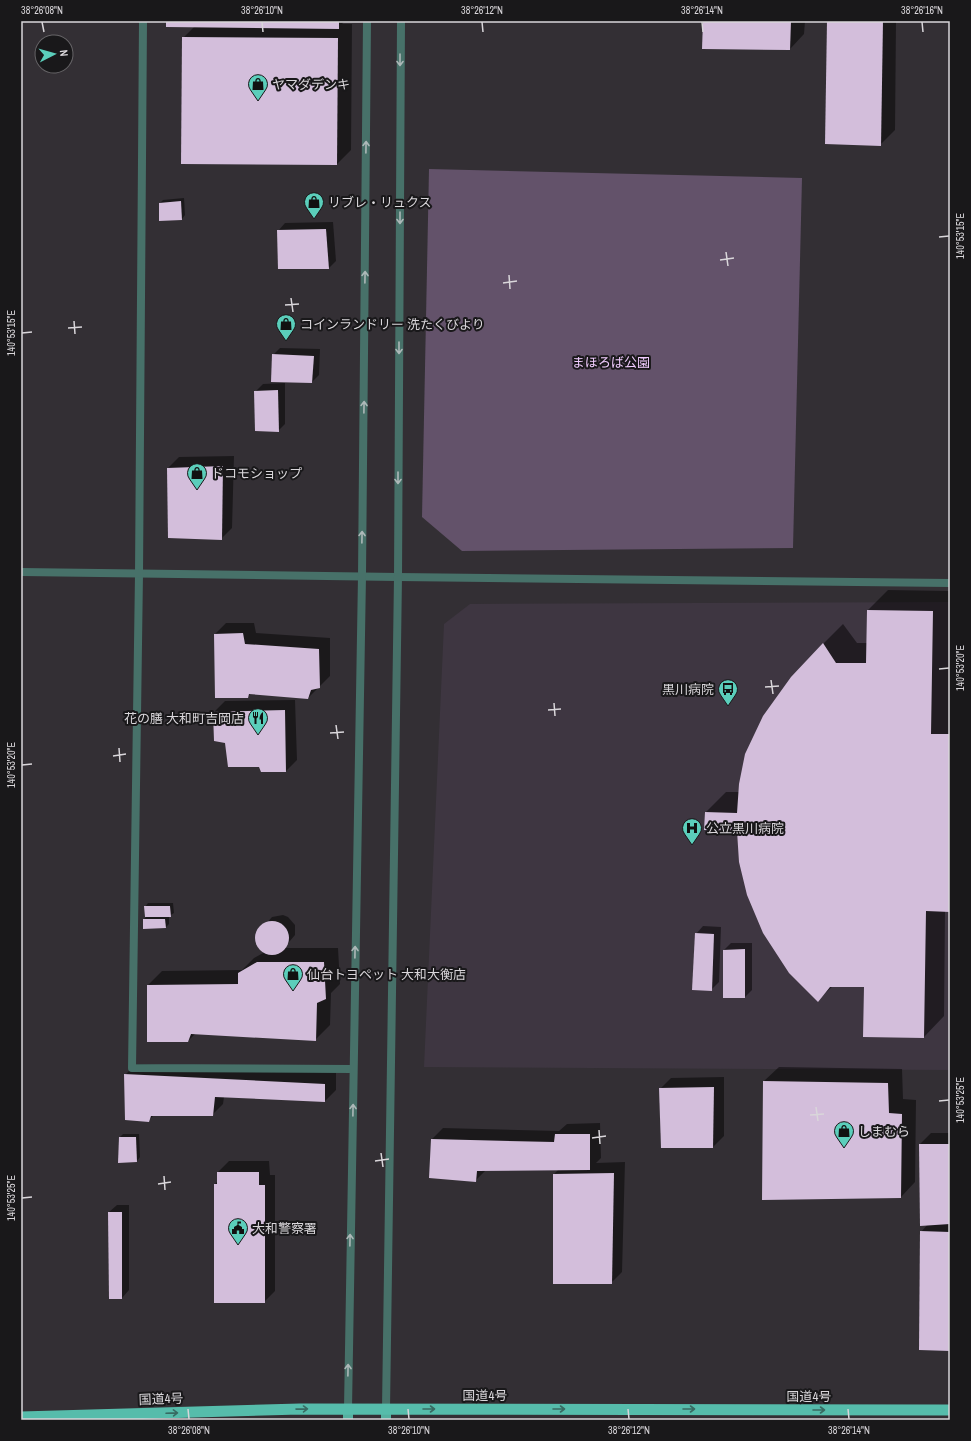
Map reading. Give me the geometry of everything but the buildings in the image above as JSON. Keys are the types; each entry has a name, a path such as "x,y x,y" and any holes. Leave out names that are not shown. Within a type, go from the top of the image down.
{"highway":[{"name":"国道4号","path":"21,1417 950,1410"}],"street":[{"path":"143,21 139,574 132,1068 353,1069"},
{"path":"348,1414 362,576 367,21"},
{"path":"386,1414 398,576 401,21"},
{"path":"21,572 950,583"}],"shaded area":[{"name":"公立黒川病院","path":"950,602 950,1070 424,1067 444,624 470,604"}],"green space":[{"name":"まほろば公園","path":"429,169 802,178 793,548 462,551 422,517"}],"place":[{"name":"ヤマダデンキ","path":"258,101"},
{"name":"リブレ・リュクス","path":"314,219"},
{"name":"コインランドリー 洗たくびより","path":"286,341"},
{"name":"ドコモショップ","path":"197,490"},
{"name":"黒川病院","path":"728,706"},
{"name":"花の膳 大和町吉岡店","path":"258,735"},
{"name":"公立黒川病院","path":"692,845"},
{"name":"仙台トヨペット 大和大衡店","path":"293,991"},
{"name":"しまむら","path":"844,1148"},
{"name":"大和警察署","path":"238,1245"}]}
